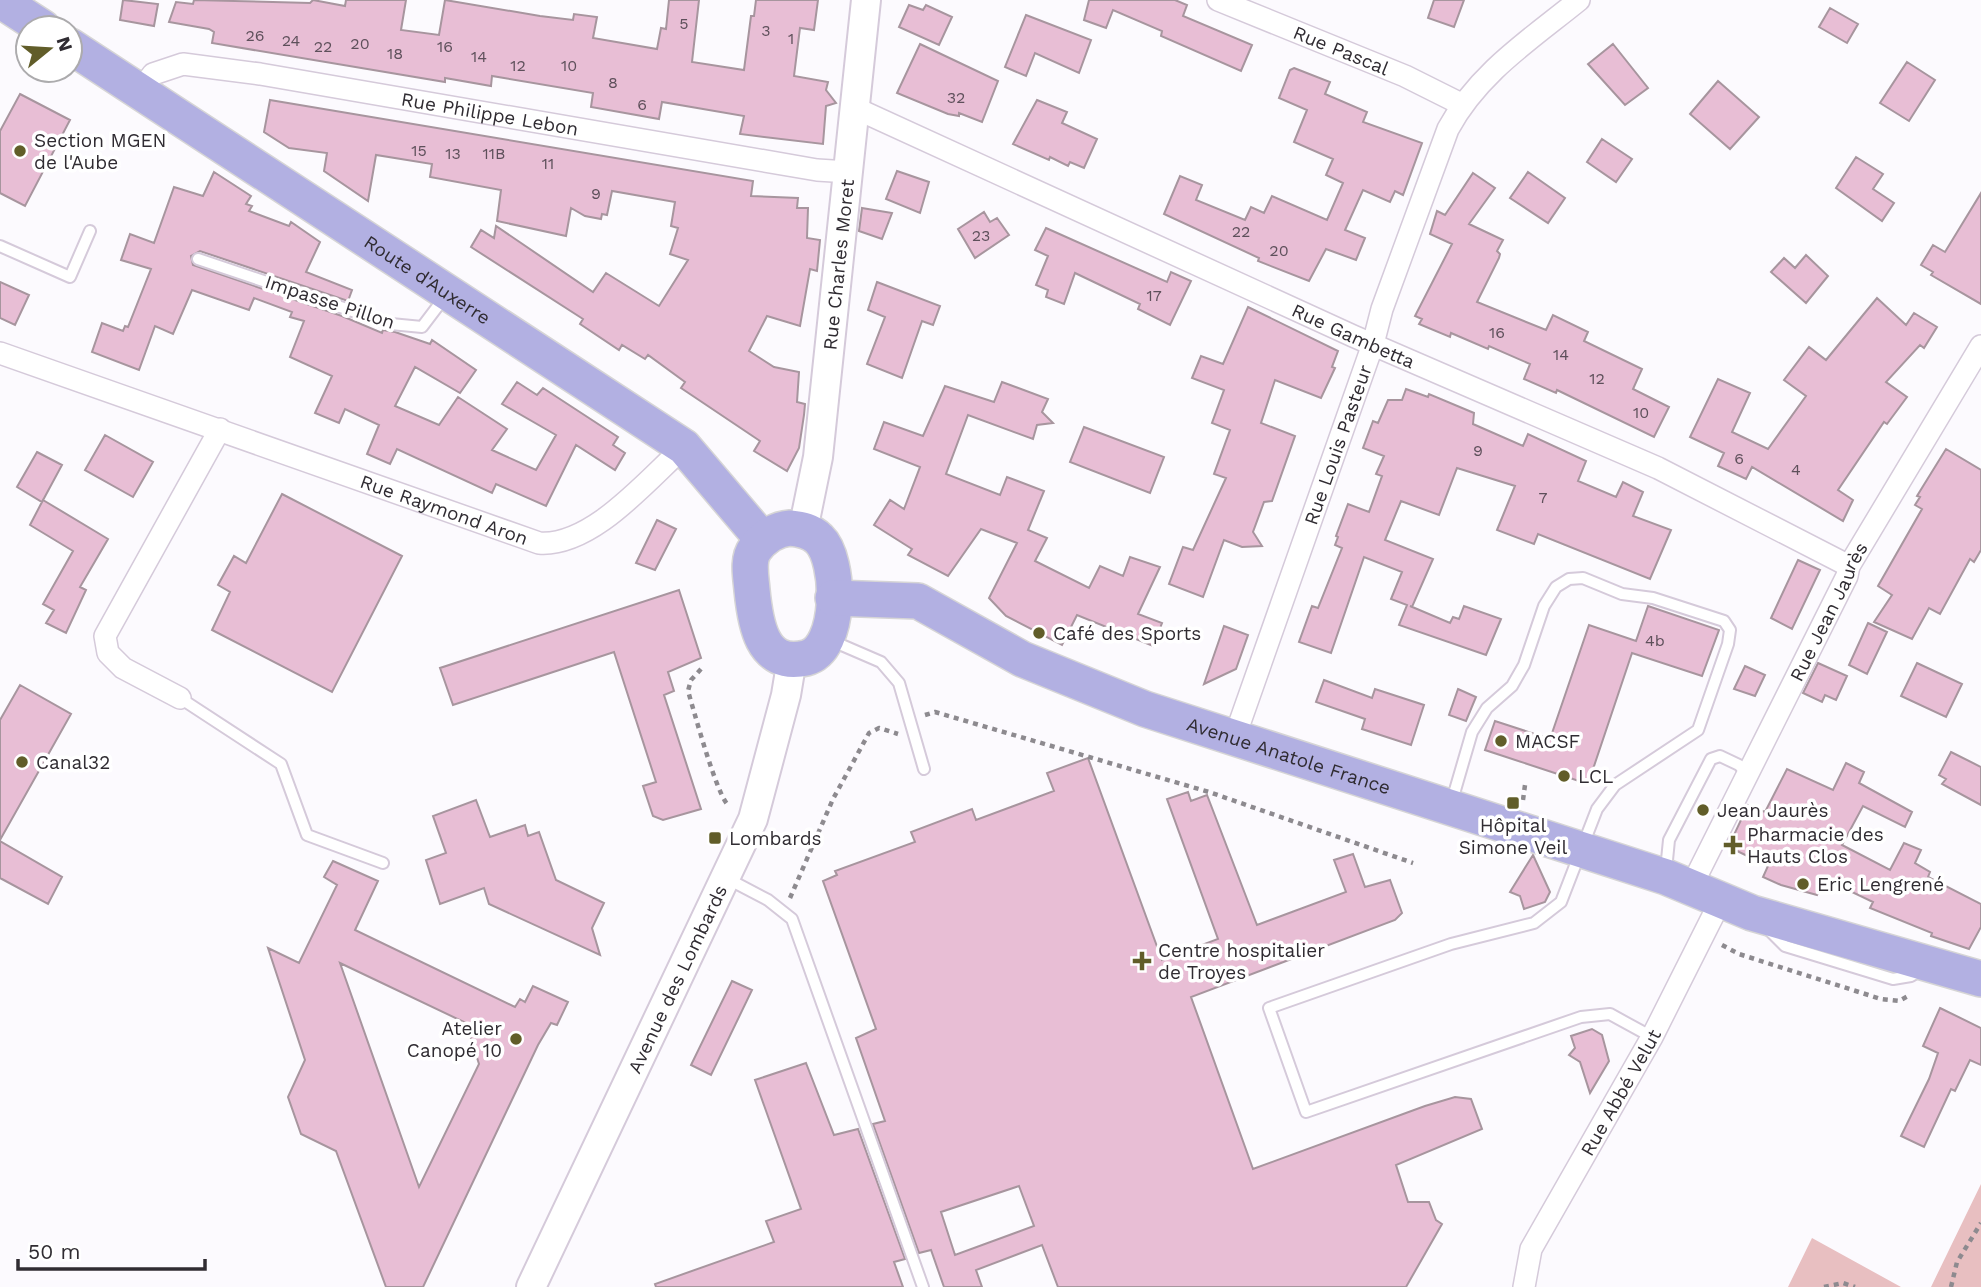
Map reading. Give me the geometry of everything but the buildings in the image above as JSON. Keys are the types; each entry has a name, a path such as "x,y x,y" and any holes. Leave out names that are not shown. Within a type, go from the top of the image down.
{"main road":[{"path":"0,0 22,14"},
{"name":"Route d'Auxerre","path":"84,55 684,447 763,540"},
{"path":"780,529 803,530 821,540 826,550 834,615 827,639 808,658 792,659 768,648 758,633 750,564 754,550 763,540 780,529"},
{"name":"Avenue Anatole France","path":"833,598 918,601 1022,659 1087,688 1234,739 1579,849 1707,894 1981,979"}],"street":[{"name":"Rue Charles Moret","path":"803,530 818,457 866,0"},
{"name":"Rue Pascal","path":"1218,0 1405,76 1461,104"},
{"name":"Rue Louis Pasteur","path":"1234,739 1373,344 1382,309 1437,156 1461,104 1485,76 1579,0"},
{"name":"Rue Philippe Lebon","path":"140,91 153,74 183,64 260,74 817,170 849,172"},
{"name":"Rue Gambetta","path":"855,108 1373,344 1658,468 1849,566"},
{"name":"Rue Jean Jaurès","path":"1707,894 1747,774 1847,576 1849,566 1981,345"},
{"name":"Rue Raymond Aron","path":"0,353 539,543 555,544 580,535 606,517 684,447"},
{"path":"180,698 123,668 108,653 105,636 220,429"},
{"name":"Avenue des Lombards","path":"531,1287 753,819 786,695 792,659"},
{"name":"Rue Abbé Velut","path":"1524,1287 1531,1249 1652,1037 1707,894"}],"lane":[{"path":"0,246 70,277 90,231"},
{"name":"Impasse Pillon","path":"198,259 391,324 422,327 448,293"},
{"path":"1450,809 1472,732 1487,708 1512,686 1524,665 1544,606 1556,587 1569,579 1583,578 1622,594 1653,598 1724,621 1730,631 1728,644 1698,730 1615,785 1602,800 1579,849 1561,901 1534,923 1451,944 1269,1009 1306,1112 1581,1017 1609,1014 1652,1037"},
{"path":"827,639 881,662 899,683 924,769"},
{"path":"180,698 281,764 307,835 383,863"},
{"path":"1707,894 1669,840 1711,759 1720,756 1739,765 1747,774"},
{"path":"725,878 768,900 792,919 923,1287"}],"path":[{"path":"701,669 691,680 688,691 723,799 730,806"},
{"path":"786,908 833,799 869,733 879,728 894,735 912,730 923,724 924,715 935,712 1209,792 1413,863"},
{"path":"1522,808 1525,785"},
{"path":"1951,1287 1957,1262 1981,1223"},
{"path":"1824,1287 1843,1283 1855,1287"}],"shaded area":[{"path":"1981,1184 1981,1287 1931,1287"},
{"path":"1812,1238 1901,1287 1788,1287"}],"place":[{"name":"Section MGEN de l'Aube","path":"20,151"},
{"name":"Café des Sports","path":"1039,633"},
{"name":"MACSF","path":"1501,741"},
{"name":"Canal32","path":"22,762"},
{"name":"LCL","path":"1564,776"},
{"name":"Hôpital Simone Veil","path":"1513,803"},
{"name":"Jean Jaurès","path":"1703,810"},
{"name":"Lombards","path":"715,838"},
{"name":"Pharmacie des Hauts Clos","path":"1733,845"},
{"name":"Eric Lengrené","path":"1803,884"},
{"name":"Centre hospitalier de Troyes","path":"1142,961"},
{"name":"Atelier Canopé 10","path":"516,1039"}]}
